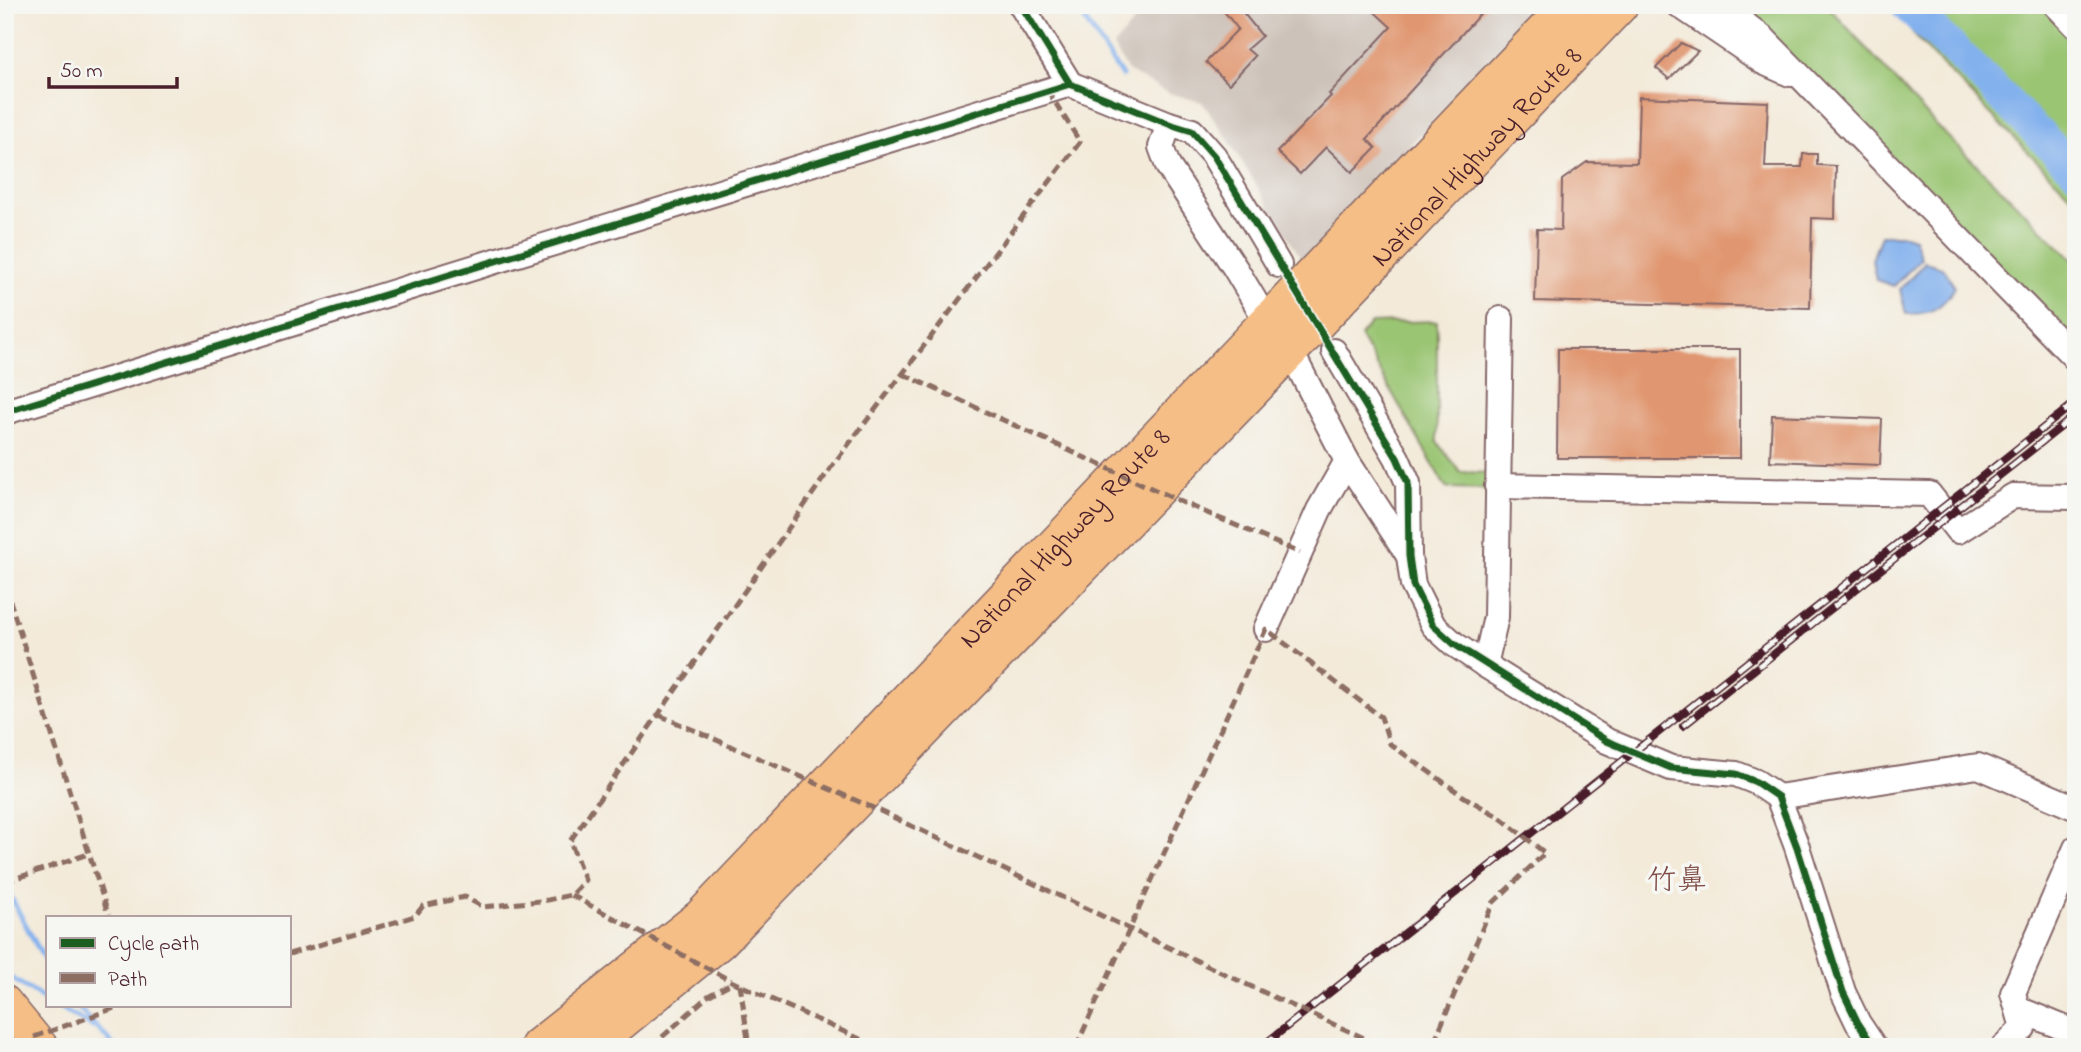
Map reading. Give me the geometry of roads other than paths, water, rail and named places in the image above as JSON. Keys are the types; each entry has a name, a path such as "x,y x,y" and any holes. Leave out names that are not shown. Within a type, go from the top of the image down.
{"highway":[{"name":"National Highway Route 8","path":"589,1047 719,941 1279,336 1570,5"},
{"name":"National Highway Route 8","path":"539,1047 701,918 1279,336 1619,5"}],"main road":[{"path":"5,1002 42,1047"}],"street":[{"path":"1021,5 1070,84 1192,131 1214,156 1279,265"},
{"path":"1679,5 1763,62 1804,80"},
{"path":"1720,5 1763,38 2076,359"},
{"path":"2056,5 2076,26"},
{"path":"5,412 1070,84"},
{"path":"1169,124 1161,147 1168,166 1279,336 1347,461 1409,556"},
{"path":"1485,665 1496,617 1501,319"},
{"path":"1334,351 1397,458 1408,482 1409,556 1413,585 1433,625 1454,644 1485,665 1607,741 1671,768 1736,774 1756,782 1778,797 1843,992 1858,1023 1874,1047"},
{"path":"1266,629 1319,510 1347,461"},
{"path":"1497,486 1929,494 1958,531 2013,496 2076,497"},
{"path":"1778,797 1978,766 2076,808"},
{"path":"2004,1047 2023,1028 2013,993 2076,848"},
{"path":"2018,1009 2076,1033"}],"water":[{"path":"1881,235 1905,235 1914,238 1921,258 1894,286 1876,280 1872,260"},
{"path":"1925,262 1942,267 1955,287 1935,309 1906,314 1900,289"}],"waterway":[{"path":"1075,5 1122,76"},
{"path":"1906,5 2076,171"},
{"path":"5,886 46,963"},
{"path":"5,974 46,1000"},
{"path":"56,1006 93,1027"},
{"path":"77,1006 115,1047"}],"railway":[{"path":"1261,1047 2076,402"},
{"path":"1683,726 2076,415"}],"district":[{"name":"竹鼻","path":"1677,879"}]}
